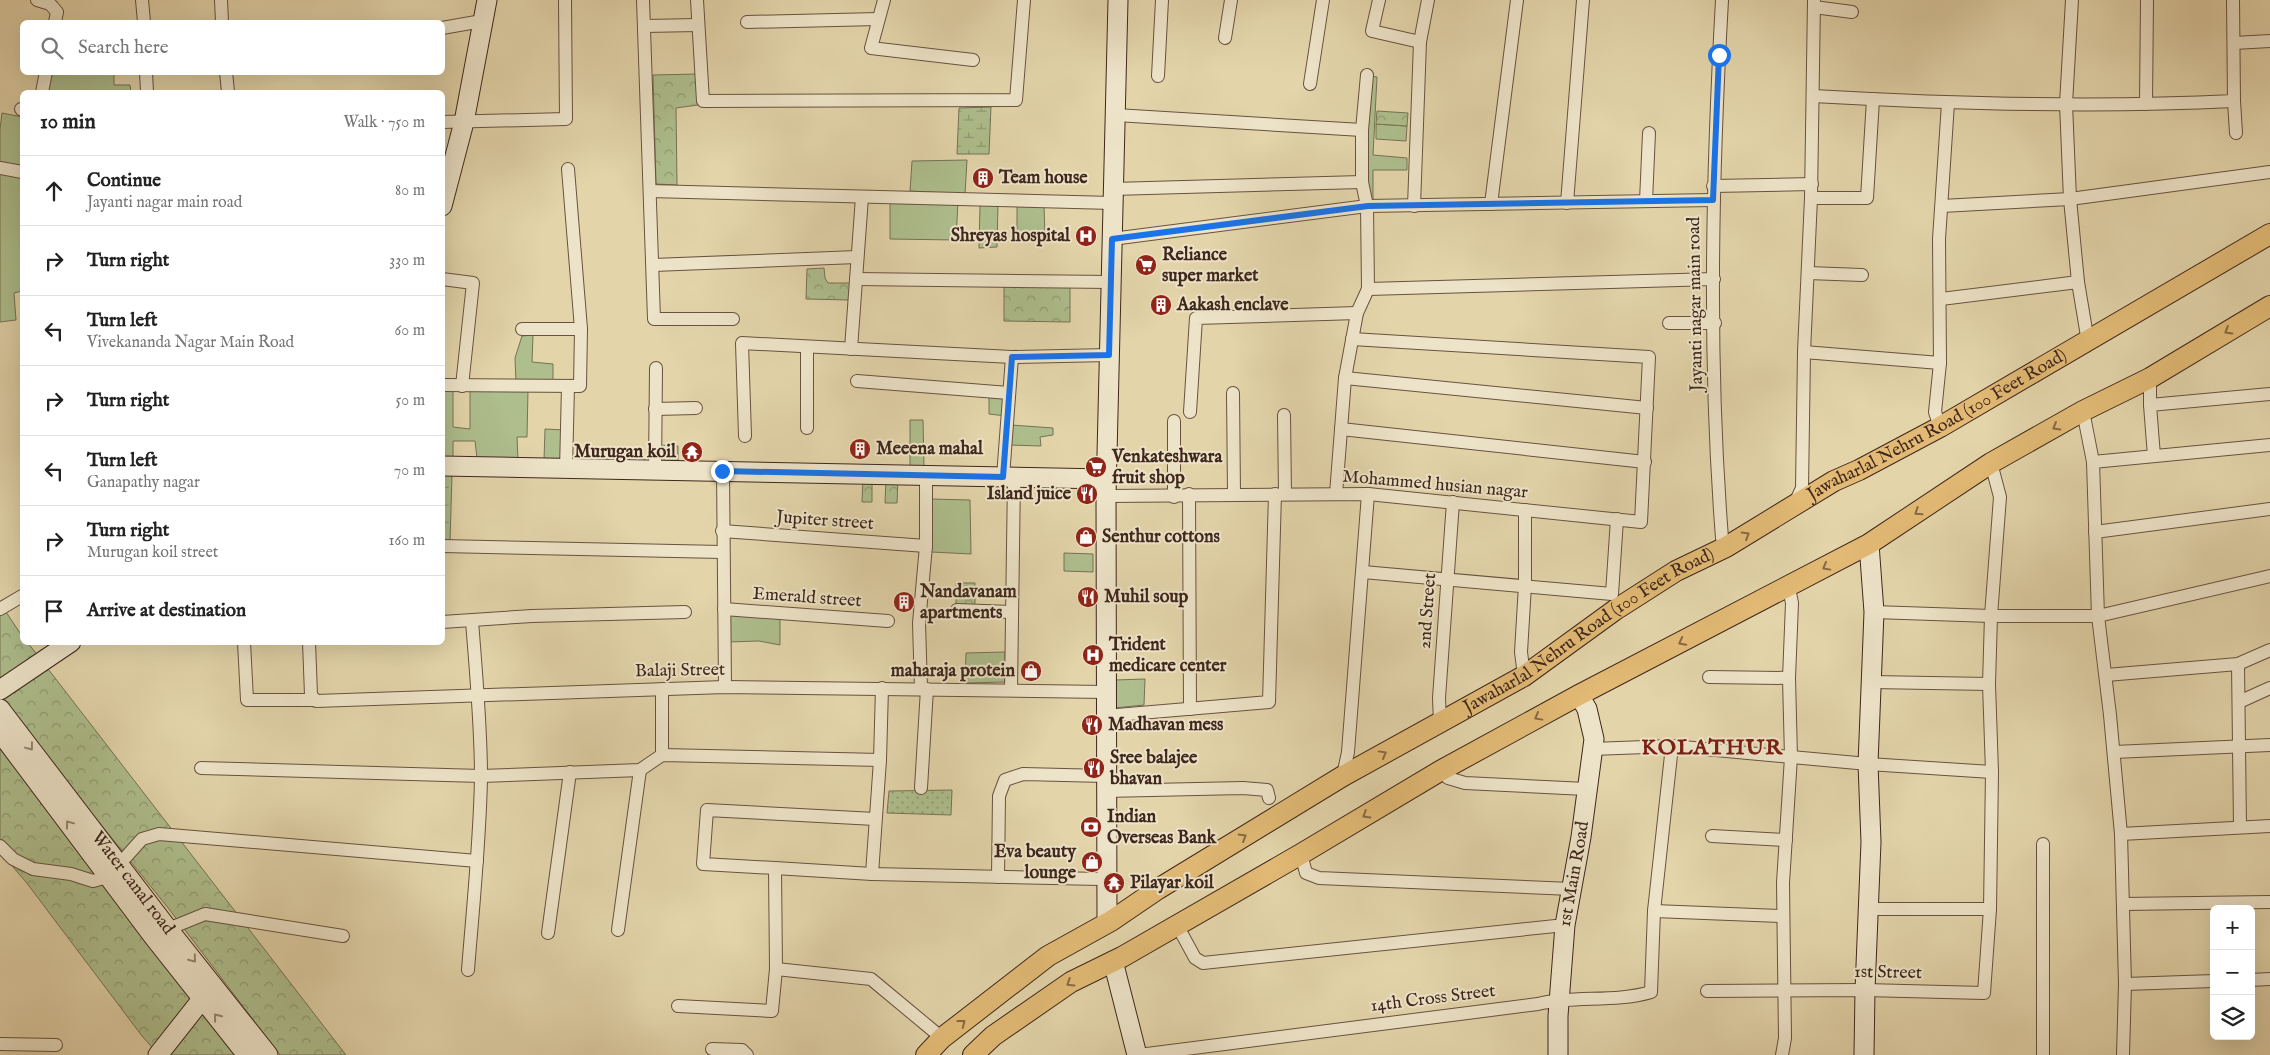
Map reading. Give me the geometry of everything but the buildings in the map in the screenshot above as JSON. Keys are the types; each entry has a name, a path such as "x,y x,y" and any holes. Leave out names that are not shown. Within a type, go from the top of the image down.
{"main road":[{"name":"Jawaharlal Nehru Road (100 Feet Road)","path":"926,1055 942,1038 1048,956 1104,924 1343,776 1524,676 1613,602 1726,547 1834,481 1859,470 1940,427 2270,234"},
{"path":"973,1055 993,1036 1071,982 1177,925 1440,771 1579,695 1789,588 1869,544 1991,463 2083,411 2150,378 2270,306"}],"street":[{"path":"37,0 50,4 57,12 55,20"},
{"path":"142,0 144,20"},
{"path":"221,0 222,20"},
{"path":"445,195 464,122 487,0"},
{"path":"445,122 566,119 565,0"},
{"path":"643,0 654,265 654,318 733,318"},
{"path":"697,0 703,101 1016,100 1024,0"},
{"path":"884,0 871,48 973,60"},
{"path":"1104,924 1102,809 1106,792 1106,487 1118,0"},
{"path":"1158,76 1162,0"},
{"path":"1225,38 1231,0"},
{"path":"1310,84 1323,0"},
{"path":"1379,0 1372,31 1420,42"},
{"path":"1414,206 1420,42 1428,0"},
{"path":"1491,204 1516,0"},
{"path":"1567,203 1583,0"},
{"name":"Jayanti nagar main road","path":"1722,0 1713,200 1716,463 1722,538 1726,547"},
{"path":"2072,0 2066,104 2070,199 2078,282 2088,342"},
{"path":"2146,104 2147,0"},
{"path":"2232,0 2236,133"},
{"path":"1794,506 1802,488 1804,352 1812,184 1814,3 1852,12"},
{"path":"747,22 878,19"},
{"path":"445,27 482,21"},
{"path":"644,26 698,25"},
{"path":"2234,43 2270,42"},
{"path":"42,90 45,75"},
{"path":"146,75 147,90"},
{"path":"226,75 228,90"},
{"path":"1336,494 1344,378 1357,313 1368,289 1368,206 1362,182 1362,130 1368,75"},
{"path":"1813,96 1948,104 2146,104 2234,101"},
{"path":"1811,198 1867,198 1873,99"},
{"path":"1940,427 1935,412 1940,363 1941,299 1939,239 1948,104"},
{"path":"1116,115 1362,130"},
{"path":"1646,201 1649,134"},
{"path":"0,168 20,172"},
{"path":"445,385 580,386 581,329 568,169"},
{"path":"1942,206 2070,199 2270,172"},
{"path":"650,191 862,197 1113,196 1362,182"},
{"path":"1713,186 1812,184"},
{"path":"850,349 862,197"},
{"path":"1112,239 1368,206 1414,206 1425,203 1491,204 1713,200"},
{"path":"654,265 857,258"},
{"path":"1808,273 1862,275"},
{"path":"856,279 1111,282"},
{"path":"1368,289 1714,279"},
{"path":"445,280 472,284 462,386"},
{"path":"1941,299 2078,282"},
{"path":"1190,412 1196,318 1357,313"},
{"path":"1669,322 1715,322"},
{"path":"522,328 581,329"},
{"path":"1341,429 1645,462 1649,356 1352,338"},
{"path":"745,436 742,342 1012,357 1109,355"},
{"path":"807,347 807,428"},
{"path":"1804,352 1940,363"},
{"path":"1011,690 1009,393 1012,357"},
{"path":"655,471 656,368"},
{"path":"1344,378 1647,408"},
{"path":"2150,378 2154,456"},
{"path":"857,381 1009,393"},
{"path":"567,469 568,386"},
{"path":"1233,393 1234,494"},
{"path":"2150,405 2270,394"},
{"path":"655,409 696,408"},
{"path":"2083,411 2094,462 2098,616 2106,675 2121,834 2125,984 2123,1055"},
{"path":"1105,716 1268,702 1284,415"},
{"path":"1174,421 1174,496"},
{"path":"2094,462 2270,445"},
{"name":"Mohammed husian nagar","path":"1106,487 1174,496 1189,494 1368,494 1641,522 1645,462"},
{"path":"1868,909 1990,909 1992,772 1989,684 1991,616 2000,497 1991,463"},
{"path":"445,466 1009,477 1106,487"},
{"path":"722,471 724,687"},
{"path":"921,788 924,689 919,624 926,546 926,475"},
{"path":"1189,494 1190,709"},
{"path":"1343,776 1348,752 1368,494"},
{"name":"2nd Street","path":"1440,723 1439,698 1453,502"},
{"path":"2095,532 2270,509"},
{"path":"1524,676 1521,652 1525,585 1525,510"},
{"path":"1363,572 1525,585 1613,602 1617,519"},
{"name":"Jupiter street","path":"722,531 926,546"},
{"path":"1864,1055 1872,842 1868,764 1874,612 1869,544"},
{"path":"445,546 722,552"},
{"path":"1874,612 1991,616 2098,616 2270,576"},
{"path":"1782,1055 1784,990 1783,916 1791,757 1789,678 1792,603 1789,588"},
{"path":"1,605 20,597"},
{"name":"Emerald street","path":"724,609 888,621"},
{"path":"957,610 1011,612"},
{"path":"445,622 532,616 685,612"},
{"path":"468,970 477,861 481,776 478,695 472,621"},
{"path":"0,690 67,645"},
{"path":"244,645 247,700 314,700"},
{"path":"309,645 311,695 314,700"},
{"path":"2106,675 2238,664 2270,650"},
{"path":"2238,664 2240,827"},
{"path":"1709,677 1789,678"},
{"path":"1872,682 1989,684"},
{"name":"Balaji Street","path":"314,700 345,701 724,687 1105,692"},
{"path":"872,874 879,800 882,688"},
{"path":"2239,702 2270,688"},
{"path":"662,689 662,756"},
{"name":"1st Main Road","path":"1558,1055 1559,998 1565,926 1581,837 1594,739 1588,709 1579,695"},
{"name":"Water canal road","path":"0,708 114,872 168,929 247,1055"},
{"name":"Water canal road","path":"0,732 114,872 207,992 268,1055"},
{"path":"2114,752 2270,745"},
{"path":"1592,749 1672,746 1868,764 1992,772"},
{"path":"1672,746 1654,911 1783,916"},
{"path":"202,768 481,776 640,770 662,756 880,760"},
{"path":"618,930 640,770"},
{"path":"1440,771 1448,778 1465,783 1586,790"},
{"path":"548,934 570,772"},
{"path":"998,877 999,796 1005,780 1023,774 1106,792 1243,788 1267,790 1269,798"},
{"path":"876,819 708,810 703,864 872,874 1104,879"},
{"path":"2121,834 2270,826"},
{"path":"0,846 13,859 33,869 71,874 93,881 114,872 142,839 159,834 477,861"},
{"path":"1712,836 1786,840"},
{"path":"2043,844 2043,1055"},
{"path":"1301,854 1306,873 1319,878 1572,889"},
{"path":"678,1006 772,1011 776,969 775,868"},
{"path":"2123,904 2270,902"},
{"name":"1st Street","path":"1707,990 1865,990 1984,993 1990,909"},
{"name":"14th Cross Street","path":"1138,1055 1538,1004 1559,998 1623,998 1651,992 1654,911"},
{"path":"168,929 205,914 343,936"},
{"path":"1177,925 1195,958 1203,962 1565,926"},
{"path":"1113,961 1138,1055"},
{"path":"776,969 870,979 942,1038"},
{"path":"2255,980 2270,979"},
{"path":"2125,984 2210,981"},
{"path":"158,1055 207,992"},
{"path":"0,1044 56,1045"},
{"path":"712,1049 742,1050 747,1055"}],"green space":[{"path":"696,74 698,105 676,108 677,185 656,184 653,75"},
{"path":"50,75 114,75 114,85 130,85 131,90 47,90"},
{"path":"1370,76 1377,77 1373,155 1407,158 1407,170 1373,170 1373,202 1369,202 1364,182"},
{"path":"991,107 989,154 957,154 959,108"},
{"path":"1377,111 1408,113 1407,126 1376,124"},
{"path":"2,113 20,117 20,292 14,293 16,320 0,322 0,129"},
{"path":"1376,124 1407,126 1406,141 1376,139"},
{"path":"967,160 965,194 910,191 912,161"},
{"path":"890,200 958,201 956,240 890,239"},
{"path":"980,205 998,205 997,247 979,248"},
{"path":"1017,205 1044,206 1045,239 1017,239"},
{"path":"824,268 825,278 828,283 850,283 849,300 806,299 807,269"},
{"path":"1004,285 1070,285 1070,322 1004,321"},
{"path":"533,335 532,362 553,364 553,381 516,382 515,358 522,336"},
{"path":"445,390 453,391 453,427 470,429 470,391 528,390 527,437 517,437 518,460 477,458 475,441 453,441 453,459 445,459"},
{"path":"989,394 1008,394 1006,416 989,414"},
{"path":"910,420 923,420 924,467 910,467"},
{"path":"1011,425 1053,428 1053,435 1040,437 1041,446 1009,445"},
{"path":"545,429 565,430 565,459 544,460"},
{"path":"658,445 678,446 678,465 657,464"},
{"path":"445,474 452,474 450,542 445,541"},
{"path":"863,479 872,479 872,502 862,502"},
{"path":"886,479 898,479 897,503 885,503"},
{"path":"930,499 970,500 971,554 931,552"},
{"path":"1064,553 1093,554 1093,572 1064,571"},
{"path":"956,583 975,583 975,607 956,606"},
{"path":"0,603 20,633 20,645 30,645 346,1055 280,1055 169,909 0,699"},
{"path":"728,613 780,618 780,645 759,641 728,642"},
{"path":"1005,652 1005,682 965,683 966,653"},
{"path":"1145,679 1144,705 1114,708 1115,680"},
{"path":"0,748 235,1055 159,1055 142,1036 26,882 0,852"},
{"path":"952,790 951,815 887,813 889,791"}],"place":[{"name":"Team house","path":"983,178"},
{"name":"Shreyas hospital","path":"1086,236"},
{"name":"Reliance super market","path":"1146,265"},
{"name":"Aakash enclave","path":"1161,305"},
{"name":"Meeena mahal","path":"860,449"},
{"name":"Murugan koil","path":"692,452"},
{"name":"Venkateshwara fruit shop","path":"1096,467"},
{"name":"Island juice","path":"1087,494"},
{"name":"Senthur cottons","path":"1086,537"},
{"name":"Muhil soup","path":"1088,597"},
{"name":"Nandavanam apartments","path":"904,602"},
{"name":"Trident medicare center","path":"1093,655"},
{"name":"maharaja protein","path":"1031,671"},
{"name":"Madhavan mess","path":"1092,725"},
{"name":"Sree balajee bhavan","path":"1094,768"},
{"name":"Indian Overseas Bank","path":"1091,827"},
{"name":"Eva beauty lounge","path":"1092,862"},
{"name":"Pilayar koil","path":"1114,883"}],"district":[{"name":"KOLATHUR","path":"1712,748"}],"route":[{"path":"722,471 1003,477 1012,357 1109,355 1112,239 1368,206 1414,206 1425,203 1491,204 1713,200 1719,55"}]}
